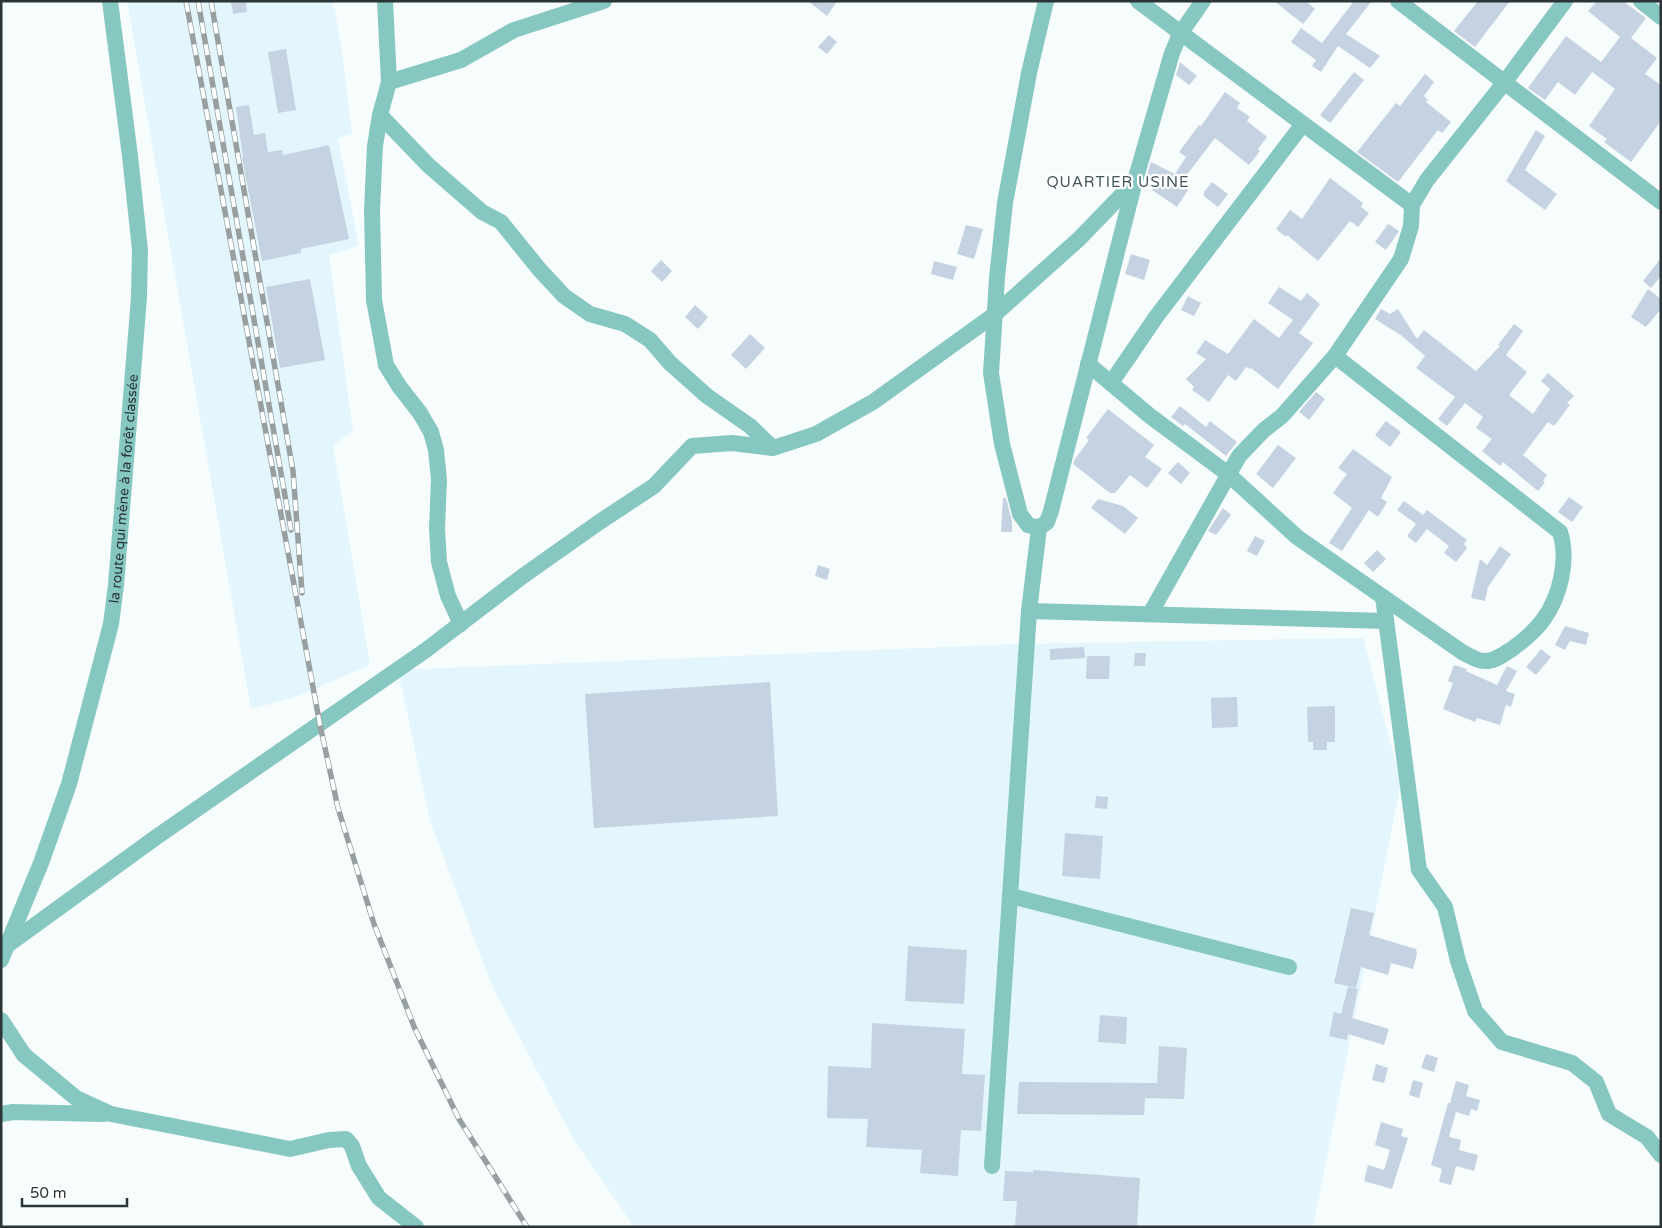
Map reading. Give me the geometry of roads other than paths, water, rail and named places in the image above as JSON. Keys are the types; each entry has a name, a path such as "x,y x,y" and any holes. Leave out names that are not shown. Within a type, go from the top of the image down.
{"street":[{"name":"la route qui mène à la forêt classée","path":"1,960 41,863 69,784 111,624 116,585 138,307 140,250 110,1"},
{"path":"385,1 389,82 380,115 375,146 372,211 374,300 386,365 399,386 420,413 431,432 436,450 439,480 438,562 448,596 461,624"},
{"path":"389,82 461,60 514,30 604,1"},
{"path":"1039,528 1028,525 1020,514 1002,444 991,373 994,314 1005,203 1028,73 1046,1"},
{"path":"1138,1 1412,205"},
{"path":"992,1166 1029,611 1039,528 1047,522 1051,512 1134,182 1172,53 1180,34 1203,1"},
{"path":"1398,1 1661,202"},
{"path":"1150,614 1239,456 1264,430 1282,416 1335,356 1401,259 1411,226 1412,205 1427,180 1504,83 1564,1"},
{"path":"1641,1 1661,17"},
{"path":"380,115 428,165 482,212 501,222 539,269 564,296 590,314 626,324 650,340 670,363 707,396 750,426 773,448"},
{"path":"1110,383 1156,317 1303,124"},
{"path":"9,944 155,838 461,624 523,576 654,486 692,446 732,443 773,448 816,434 872,402 994,314 1079,239 1134,182"},
{"path":"1088,364 1150,416 1228,474 1297,537 1462,652 1484,661 1501,657 1522,642 1542,621 1555,601 1561,576 1563,543 1560,532 1335,356"},
{"path":"1383,597 1419,870 1445,907 1458,961 1475,1011 1502,1042 1572,1063 1596,1082 1609,1114 1647,1137 1661,1155"},
{"path":"1029,611 1386,621"},
{"path":"1011,896 1288,968"},
{"path":"1,1020 24,1055 76,1098 112,1114"},
{"path":"1,1114 13,1112 112,1114 290,1149 329,1140 346,1139 352,1146 359,1166 379,1198 416,1227"}],"railway":[{"path":"186,1 320,725 338,808 374,924 415,1029 459,1119 527,1227"},
{"path":"198,1 291,530"},
{"path":"211,1 293,471 302,593"}],"district":[{"name":"QUARTIER USINE","path":"1118,182"}]}
